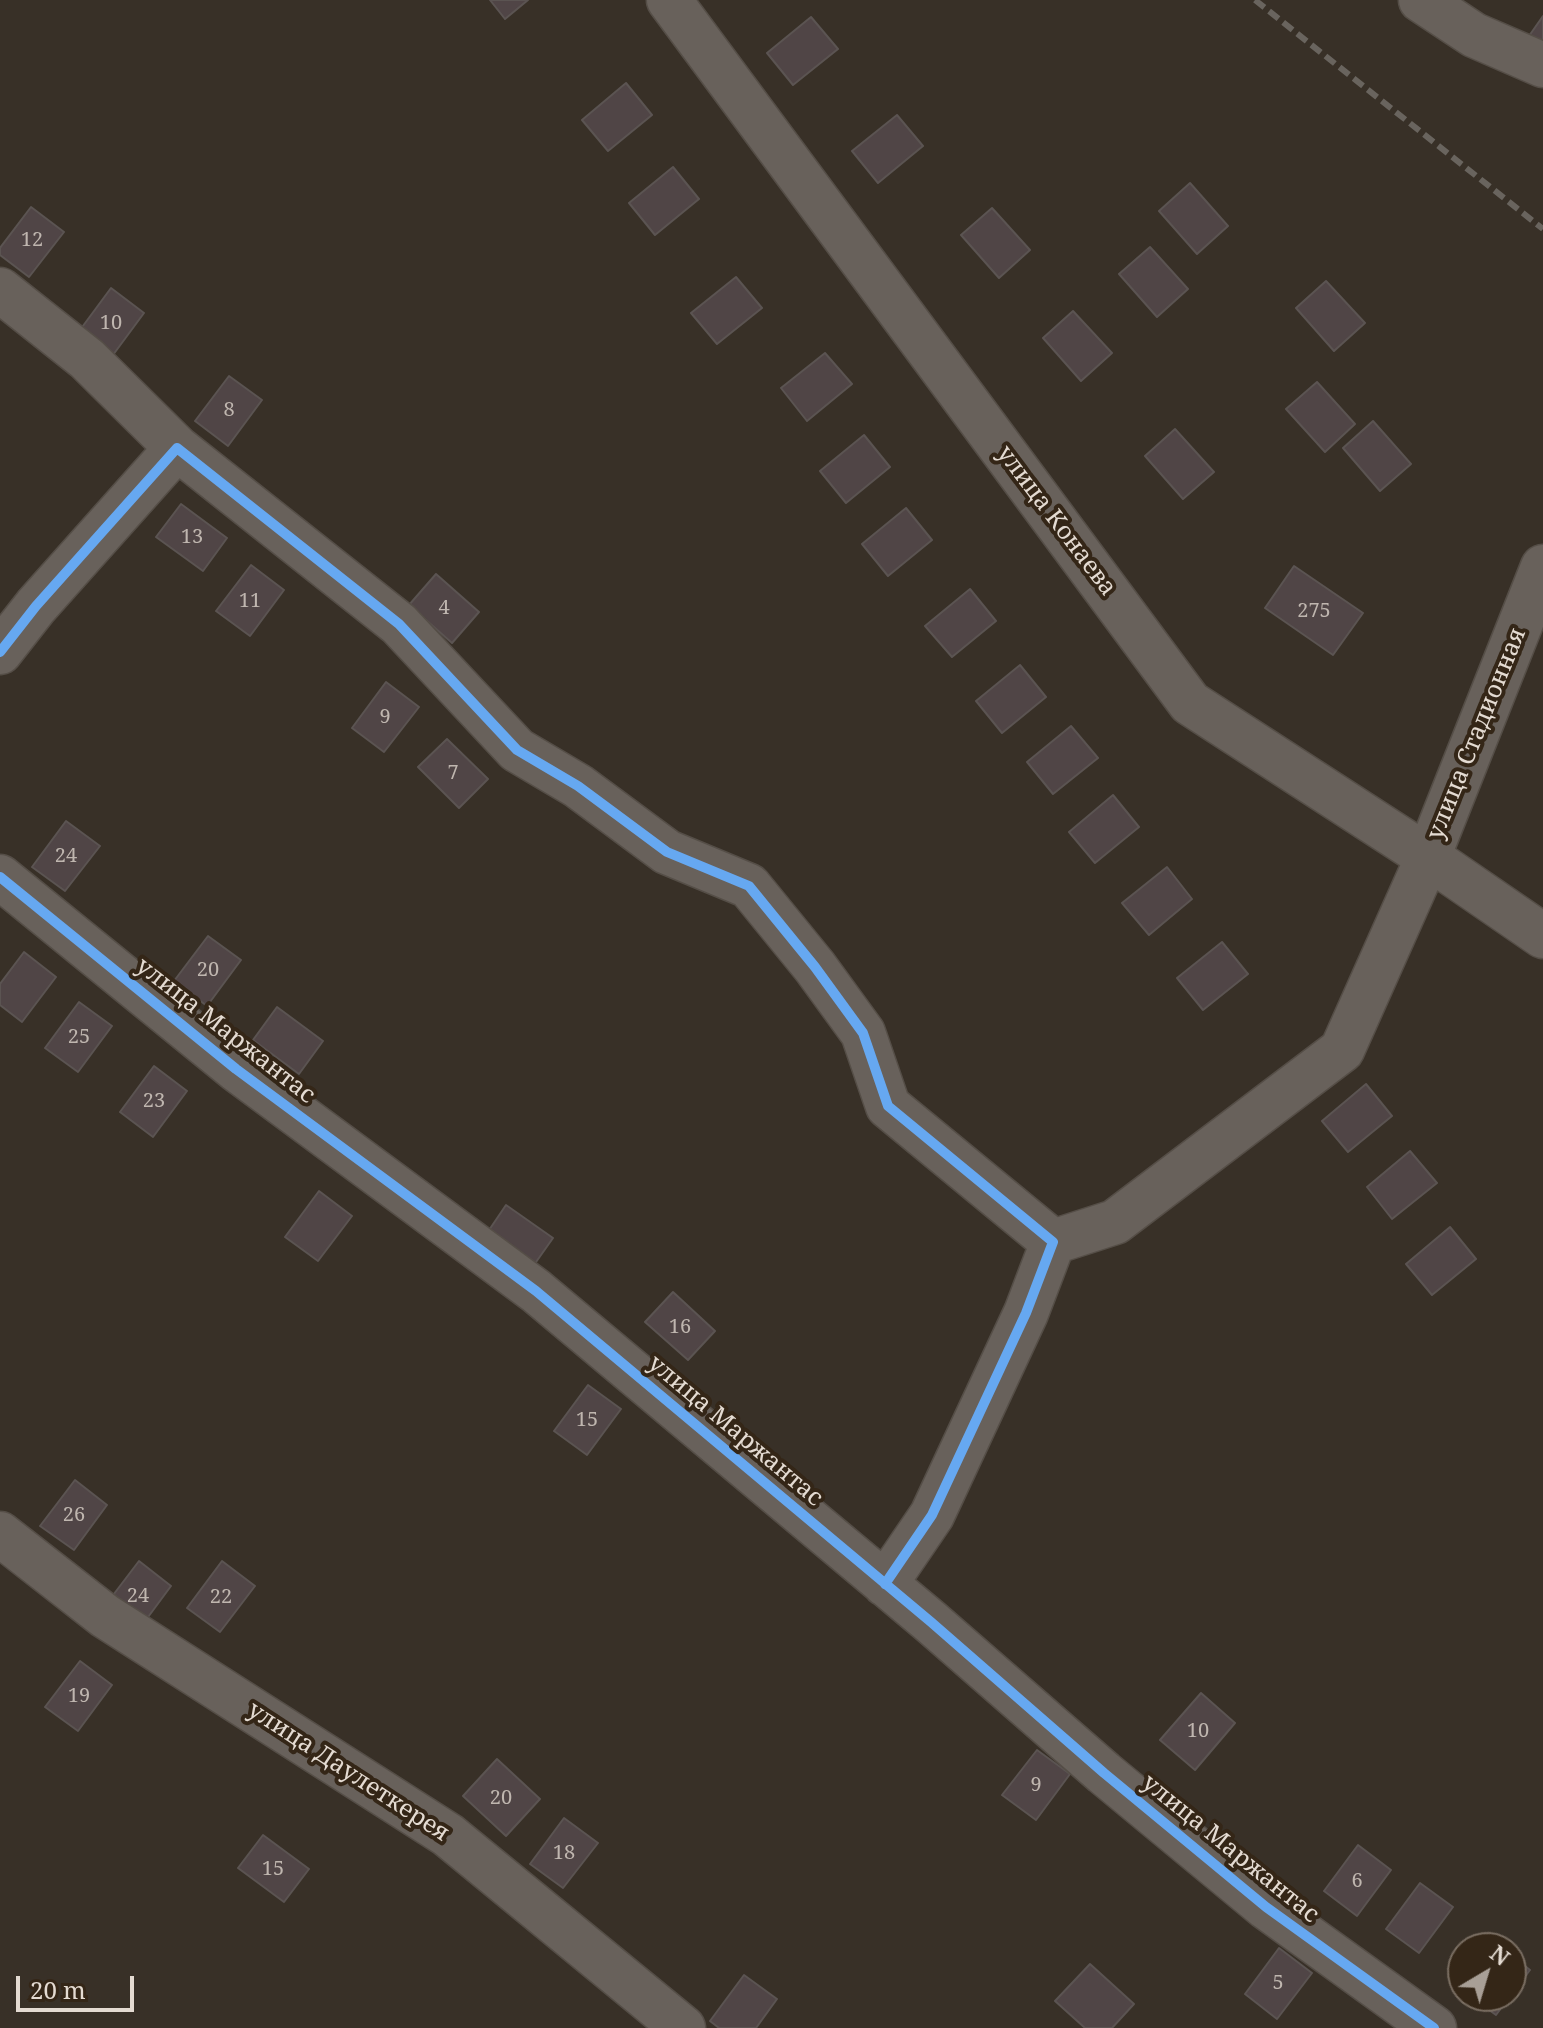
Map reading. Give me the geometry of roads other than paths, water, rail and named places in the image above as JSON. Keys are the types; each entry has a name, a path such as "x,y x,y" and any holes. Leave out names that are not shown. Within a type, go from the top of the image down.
{"street":[{"name":"улица Конаева","path":"669,0 1190,703 1428,857 1543,936"},
{"path":"1421,0 1474,35 1543,65"},
{"path":"0,290 87,359 177,448 399,624 517,750 578,786 667,852 749,886 815,967 863,1033 888,1106 1053,1242 1026,1313 932,1515 885,1584"},
{"path":"0,652 45,595 177,448"},
{"name":"улица Стадионная","path":"1053,1242 1115,1222 1342,1050 1428,857 1543,567"},
{"name":"улица Маржантас","path":"0,877 236,1069 536,1291 1266,1907 1434,2028"},
{"name":"улица Даулеткерея","path":"0,1534 105,1616 448,1835 683,2028"}],"railway":[{"path":"1255,0 1543,229"}]}
